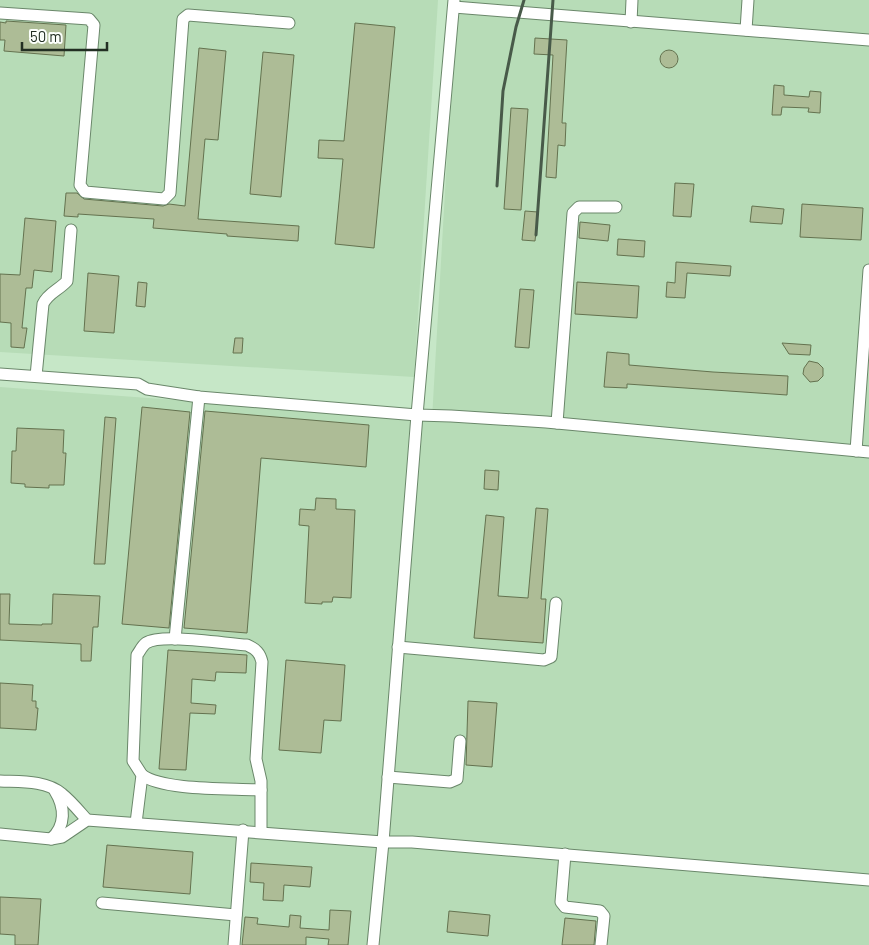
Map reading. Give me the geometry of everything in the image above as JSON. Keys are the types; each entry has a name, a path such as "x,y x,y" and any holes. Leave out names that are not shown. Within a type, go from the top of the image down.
{"street":[{"path":"631,22 632,0"},
{"path":"746,30 748,0"},
{"path":"373,945 417,415 454,4 631,22 869,40"},
{"path":"0,13 89,19 94,25 80,185 85,192 164,200 170,193 183,19 188,15 289,23"},
{"path":"557,423 573,213 580,206 616,208"},
{"path":"36,376 43,304 46,297 63,286 67,281 71,230"},
{"path":"856,451 869,270"},
{"path":"0,374 138,384 147,389 199,397 417,415 557,423 869,452"},
{"path":"176,639 199,397"},
{"path":"398,647 544,660 551,656 556,603"},
{"path":"261,790 169,786 150,781 142,775 133,761 137,655 147,643 166,638 247,645 255,649 261,656 256,760 261,781 261,790 261,832"},
{"path":"388,777 450,782 457,779 460,741"},
{"path":"136,823 142,775"},
{"path":"0,781 39,784 52,788 61,793 87,820"},
{"path":"51,839 62,824 63,810 59,798 52,788"},
{"path":"0,834 51,839 62,837 87,820 243,830 383,842 412,842 869,880"},
{"path":"234,945 243,830"},
{"path":"565,854 561,902 565,907 600,911 604,916 601,945"},
{"path":"102,903 236,915"}],"shaded area":[{"path":"0,0 438,0 414,377 0,352"},
{"path":"456,0 869,0 869,945 0,945 0,387 432,419"}],"building":[{"path":"6,21 66,25 64,56 4,51 5,40 0,40 0,22 6,23"},
{"path":"355,23 395,27 374,248 335,244 343,159 318,158 319,140 344,141"},
{"path":"535,38 567,40 562,123 566,123 565,146 558,145 556,178 546,177 553,55 534,54"},
{"path":"199,48 226,51 218,140 205,139 198,219 299,226 298,241 153,228 154,219 78,214 78,217 64,216 66,193 77,193 84,199 163,206 169,204 185,206"},
{"path":"669,50 675,53 678,59 675,65 669,68 663,65 660,59 663,53"},
{"path":"263,52 294,55 281,197 250,194"},
{"path":"774,85 784,86 784,95 809,97 810,91 821,92 820,113 808,112 809,108 782,107 781,115 772,115"},
{"path":"511,108 528,109 521,210 504,209"},
{"path":"675,183 694,184 691,217 673,216"},
{"path":"802,204 863,208 861,240 800,237"},
{"path":"752,206 784,209 782,224 750,222"},
{"path":"525,211 538,212 535,241 522,240"},
{"path":"25,218 56,221 52,272 34,270 32,288 26,288 22,328 27,328 24,348 11,347 11,323 0,322 0,274 20,275"},
{"path":"580,222 610,225 608,241 579,238"},
{"path":"618,239 645,241 644,257 617,255"},
{"path":"676,262 731,266 730,276 687,273 685,298 666,297 667,282 675,283"},
{"path":"88,273 119,276 114,333 84,331"},
{"path":"138,282 147,283 145,307 136,306"},
{"path":"577,282 639,286 637,318 575,314"},
{"path":"520,289 534,290 529,348 515,347"},
{"path":"235,338 243,338 242,353 233,353"},
{"path":"782,343 811,345 810,355 789,354"},
{"path":"607,352 629,354 629,365 788,376 787,395 627,384 627,388 604,387"},
{"path":"809,361 818,363 823,368 823,376 818,381 810,382 803,374 804,368"},
{"path":"142,407 190,412 169,628 122,624"},
{"path":"205,411 369,425 366,467 261,458 247,633 184,628"},
{"path":"105,417 116,418 105,564 94,564"},
{"path":"17,428 64,430 63,453 66,453 64,485 49,485 49,488 25,487 25,484 11,483 12,451 16,451"},
{"path":"485,470 499,471 498,490 484,489"},
{"path":"316,498 336,499 336,509 355,510 351,598 333,597 332,602 322,602 322,604 305,603 309,526 299,525 300,509 315,510"},
{"path":"536,508 548,509 541,599 546,599 543,643 474,638 486,515 504,517 498,596 528,598"},
{"path":"0,594 10,594 9,624 42,625 52,624 53,594 100,596 98,627 93,627 91,661 81,661 81,644 0,640"},
{"path":"168,650 247,655 246,673 216,672 215,681 192,679 191,703 216,705 215,714 190,713 186,770 159,769"},
{"path":"286,660 345,665 341,721 324,720 321,753 279,750"},
{"path":"0,683 33,685 32,701 36,701 36,708 38,708 36,730 0,728"},
{"path":"468,701 497,703 492,767 466,765"},
{"path":"107,845 193,852 190,894 103,887"},
{"path":"251,863 312,867 310,887 284,885 283,901 263,900 264,883 250,882"},
{"path":"0,897 41,899 38,945 15,945 15,935 0,934"},
{"path":"330,910 351,911 348,945 328,945 329,939 306,937 306,945 242,945 245,917 258,918 257,924 289,927 290,915 301,916 300,928 329,930"},
{"path":"449,911 490,915 488,936 447,932"},
{"path":"565,918 596,921 594,945 562,945"}],"railway":[{"path":"497,186 503,91 516,27 524,0"},
{"path":"536,235 553,0"}]}
